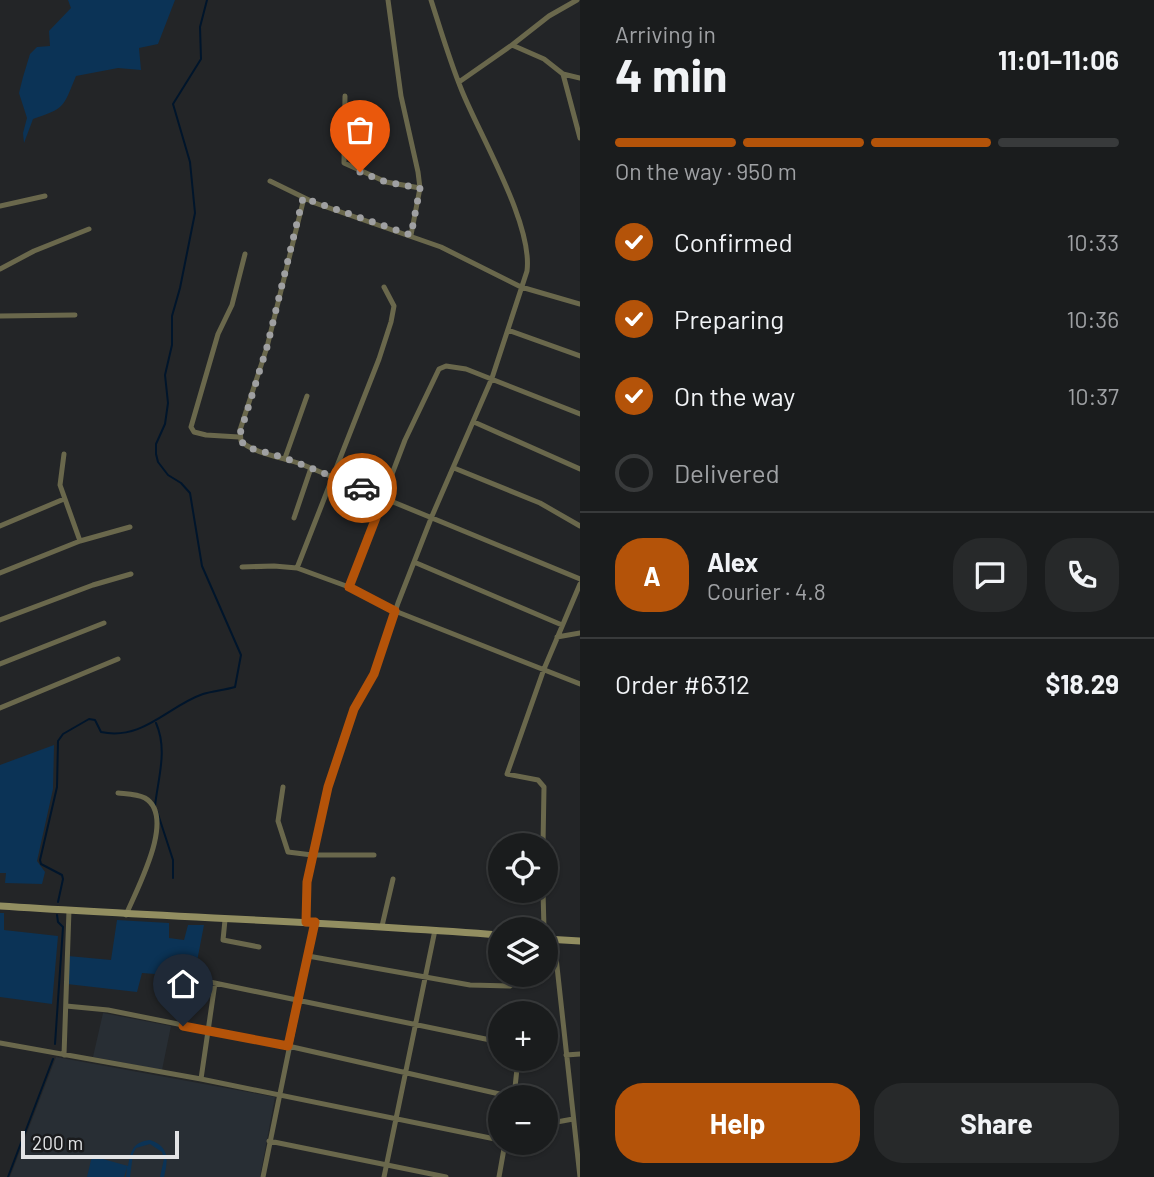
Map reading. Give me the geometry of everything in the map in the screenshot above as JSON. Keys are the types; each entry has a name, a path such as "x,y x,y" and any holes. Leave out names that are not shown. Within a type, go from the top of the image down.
{"main road":[{"path":"0,906 488,934"},
{"path":"558,940 580,941"}],"street":[{"path":"389,0 401,96 420,188 411,235"},
{"path":"262,1177 308,956 310,922 307,882 328,787 354,709 374,674 432,516 492,378 528,264 526,244 509,196 459,82 431,0"},
{"path":"459,82 512,46 549,16 578,0"},
{"path":"512,46 544,59 563,74 580,78"},
{"path":"563,74 578,119 580,138"},
{"path":"345,96 344,163 386,182 420,188"},
{"path":"270,181 303,198 411,235 465,257 521,287 580,304"},
{"path":"0,206 45,196"},
{"path":"303,198 267,347 239,437 244,445 285,458 432,516 580,582 544,669 507,774 538,780 544,786 543,833"},
{"path":"0,269 43,247 89,229"},
{"path":"239,437 206,435 194,432 191,427 218,334 232,305 245,254"},
{"path":"297,569 394,314 392,299 384,287"},
{"path":"0,316 75,315"},
{"path":"508,330 580,356"},
{"path":"349,587 405,440 439,369 456,366 580,414"},
{"path":"285,458 307,396"},
{"path":"474,422 580,469"},
{"path":"64,454 60,481 80,541"},
{"path":"294,518 311,468"},
{"path":"454,468 540,503 580,526"},
{"path":"0,526 64,499"},
{"path":"0,573 80,541 130,527"},
{"path":"414,562 562,625"},
{"path":"242,567 274,566 297,569 349,587 395,611 580,684"},
{"path":"0,620 93,585 131,574"},
{"path":"0,664 104,622"},
{"path":"557,637 580,634"},
{"path":"0,708 118,659"},
{"path":"283,787 278,821 286,849 293,854 374,855"},
{"path":"118,793 144,797 153,806 157,821 155,845 126,915"},
{"path":"382,926 393,879"},
{"path":"64,1055 69,911"},
{"path":"225,920 223,940 259,947"},
{"path":"384,1177 435,930"},
{"path":"308,956 427,978 488,986"},
{"path":"200,980 488,1040"},
{"path":"201,1079 215,983"},
{"path":"557,987 580,1177"},
{"path":"66,1006 108,1010 288,1046 488,1091"},
{"path":"0,1043 201,1079 488,1138"},
{"path":"566,1055 580,1054"},
{"path":"558,1122 573,1119"},
{"path":"269,1141 446,1177"},
{"path":"499,1177 503,1155"}],"shaded area":[{"path":"68,0 175,0 158,44 139,48 141,70 118,68 76,76 58,109 33,119 24,143 23,133 27,118 19,93 30,54 37,47 50,46 49,31 71,8"},
{"path":"54,745 53,789 37,861 45,872 42,884 5,883 6,873 0,873 0,765"},
{"path":"0,913 4,913 4,930 58,936 52,1004 0,997"},
{"path":"117,920 169,923 169,938 184,940 188,925 204,925 194,977 142,973 137,992 67,984 68,956 111,960"},
{"path":"103,1013 171,1026 162,1070 93,1057"},
{"path":"56,1057 275,1097 260,1177 10,1177"},
{"path":"150,1140 161,1146 166,1155 164,1177 160,1177 164,1159 162,1152 150,1144 136,1148 130,1177 126,1177 127,1167 124,1177 87,1177 92,1156 128,1166 134,1148"}],"waterway":[{"path":"58,902 62,875 41,864 40,860 57,787 58,741 63,734 89,719 95,720 101,732 130,732 155,721 190,699 235,687 241,655 202,566 190,493 168,475 158,462 156,454 156,444 165,424 168,403 165,375 172,345 172,316 195,213 190,162 173,104 201,59 200,27 207,0"},
{"path":"155,806 162,754 156,723"},
{"path":"157,811 173,860 173,878"},
{"path":"55,1044 63,927 58,922 57,915"},
{"path":"8,1177 53,1059"}],"way so far":[{"path":"360,172 386,182 420,188 411,235 303,198 267,347 239,437 244,445 250,448 285,458 362,488"}],"route":[{"path":"183,1026 288,1046 315,922 306,922 307,882 328,787 354,709 374,674 395,611 349,587 384,497 362,488"}]}
